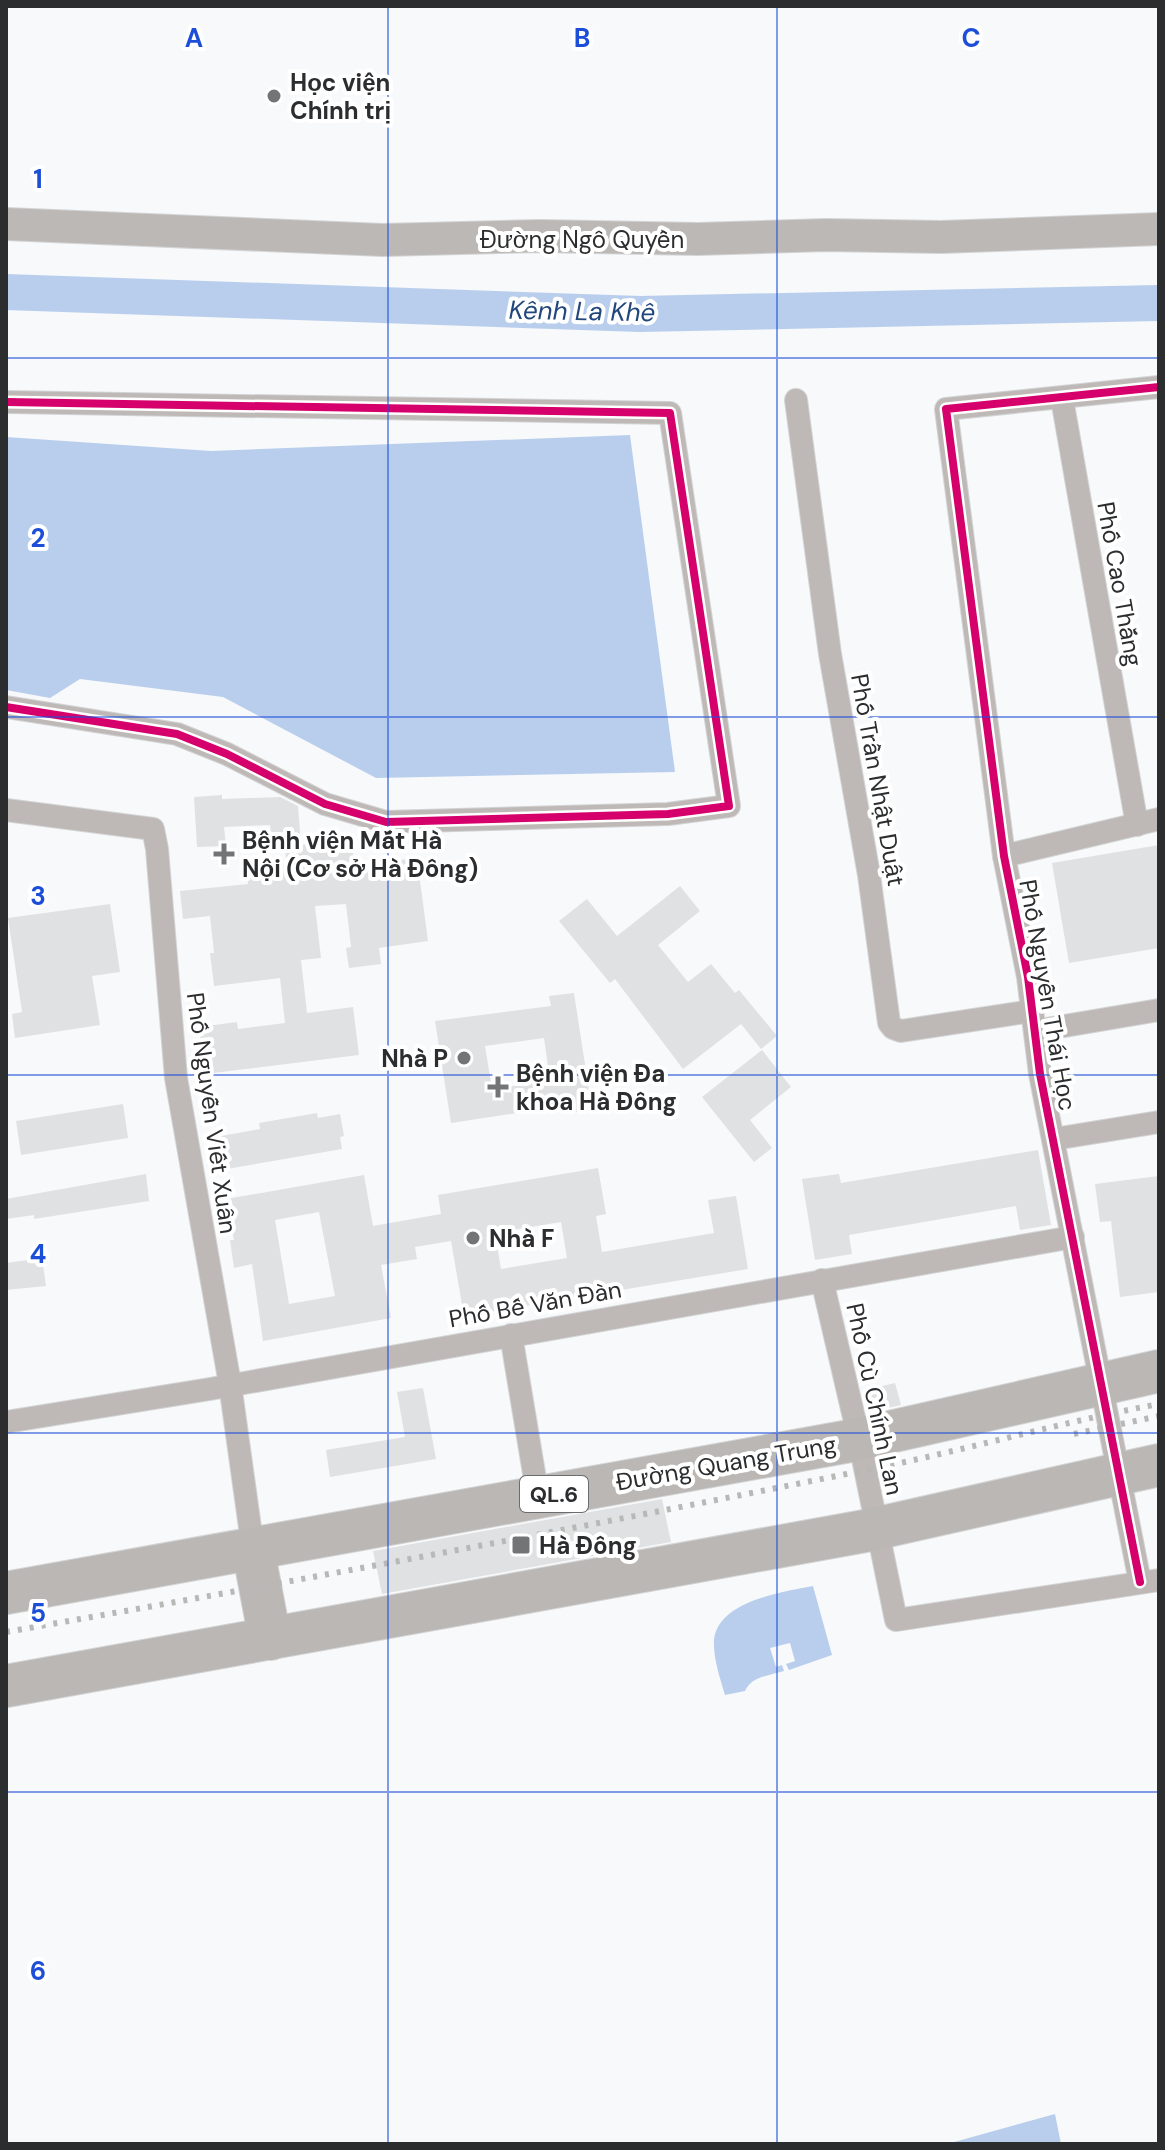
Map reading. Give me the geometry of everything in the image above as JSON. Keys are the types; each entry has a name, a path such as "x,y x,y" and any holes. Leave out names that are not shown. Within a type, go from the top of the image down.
{"highway":[{"name":"Đường Quang Trung","path":"6,1593 859,1439 1159,1371"},
{"path":"6,1686 876,1529 1139,1469"},
{"path":"253,1549 270,1639"}],"street":[{"name":"Đường Ngô Quyền","path":"6,224 383,240 540,236 698,239 826,235 941,237 1159,229"},
{"path":"1062,399 1159,387"},
{"name":"Phố Nguyễn Thái Học","path":"1062,399 946,409 1004,856 1028,977 1040,1074 1099,1384 1109,1413 1139,1469 1150,1581"},
{"name":"Phố Cao Thắng","path":"1062,399 1137,825"},
{"name":"Phố Trần Nhật Duật","path":"796,400 830,654 869,875 889,1023 901,1031 1159,1010"},
{"path":"6,402 670,413 729,806 668,814 386,822 325,804 227,754 177,734 6,707"},
{"name":"Phố Nguyễn Viết Xuân","path":"6,810 153,829 176,1078 230,1384 253,1549"},
{"path":"1004,856 1159,819"},
{"path":"1054,1139 1159,1122"},
{"name":"Phố Bế Văn Đàn","path":"6,1422 1073,1237"},
{"name":"Phố Cù Chính Lan","path":"822,1280 896,1620 1150,1581"},
{"path":"511,1335 538,1497"}],"water":[{"path":"630,435 675,772 376,778 223,697 80,679 50,698 6,690 6,437 211,451"},
{"path":"813,1586 832,1655 789,1670 786,1664 795,1661 790,1643 770,1648 776,1667 782,1665 784,1671 756,1679 745,1691 725,1695 715,1654 714,1640 718,1627 739,1607 770,1595"},
{"path":"1055,2114 1061,2144 947,2144"}],"building":[{"path":"222,795 222,799 280,797 298,806 301,845 351,839 355,866 417,858 428,941 379,948 381,964 349,968 346,948 351,947 346,904 315,906 321,958 301,960 307,1013 353,1007 359,1055 205,1074 199,1027 237,1022 238,1029 285,1023 280,978 214,986 210,916 183,919 180,891 248,884 247,867 287,865 283,834 271,835 270,825 224,827 226,846 197,847 194,797"},
{"path":"1159,845 1159,948 1069,963 1052,863"},
{"path":"680,886 700,911 658,945 688,982 711,964 735,993 739,990 777,1036 761,1049 741,1024 683,1069 615,979 610,983 559,921 587,899 617,936"},
{"path":"110,904 120,972 92,976 100,1025 15,1038 12,1014 22,1012 8,918"},
{"name":"Nhà P","path":"574,993 592,1110 568,1113 567,1103 451,1123 435,1021 551,1006 549,996","holes":["544,1038 550,1081 492,1089 485,1046"]},
{"path":"762,1050 791,1087 750,1120 772,1148 754,1162 702,1097"},
{"path":"123,1104 128,1138 21,1155 16,1121"},
{"path":"317,1113 318,1118 340,1114 344,1136 340,1137 342,1149 227,1169 221,1136 260,1129 259,1123"},
{"path":"1038,1150 1051,1225 1020,1230 1016,1206 849,1235 852,1254 815,1260 802,1179 839,1174 841,1183"},
{"path":"598,1168 606,1214 596,1216 602,1252 714,1233 708,1200 736,1196 748,1269 464,1316 451,1241 415,1247 417,1259 381,1265 391,1318 263,1341 252,1264 234,1268 230,1240 234,1240 226,1199 364,1175 373,1226 441,1214 438,1195","holes":["319,1212 335,1296 289,1304 275,1220","561,1222 567,1258 501,1269 495,1233"]},
{"path":"146,1174 149,1201 34,1219 34,1215 6,1219 6,1199"},
{"path":"1159,1176 1159,1292 1120,1297 1111,1221 1100,1222 1095,1184"},
{"path":"42,1258 46,1286 6,1290 6,1263"},
{"path":"895,1383 901,1405 870,1412 865,1390"},
{"path":"423,1388 436,1459 330,1477 326,1450 405,1437 397,1392"},
{"path":"662,1499 671,1542 382,1594 373,1551"}],"waterway":[{"name":"Kênh La Khê","path":"6,292 640,314 1159,303"}],"railway":[{"path":"6,1632 772,1489 916,1460 1159,1404"},
{"path":"1074,1434 1159,1416"}],"cycle path":[{"path":"1140,1582 1040,1074 1028,977 1004,856 946,409 1159,387"},
{"path":"6,402 670,413 729,806 668,814 386,822 325,804 227,754 177,734 6,707"}],"place":[{"name":"Học viện Chính trị","path":"274,96"},
{"name":"Bệnh viện Mắt Hà Nội (Cơ sở Hà Đông)","path":"224,854"},
{"name":"Nhà P","path":"464,1058"},
{"name":"Bệnh viện Đa khoa Hà Đông","path":"498,1087"},
{"name":"Nhà F","path":"473,1238"},
{"name":"Hà Đông","path":"521,1545"}]}
